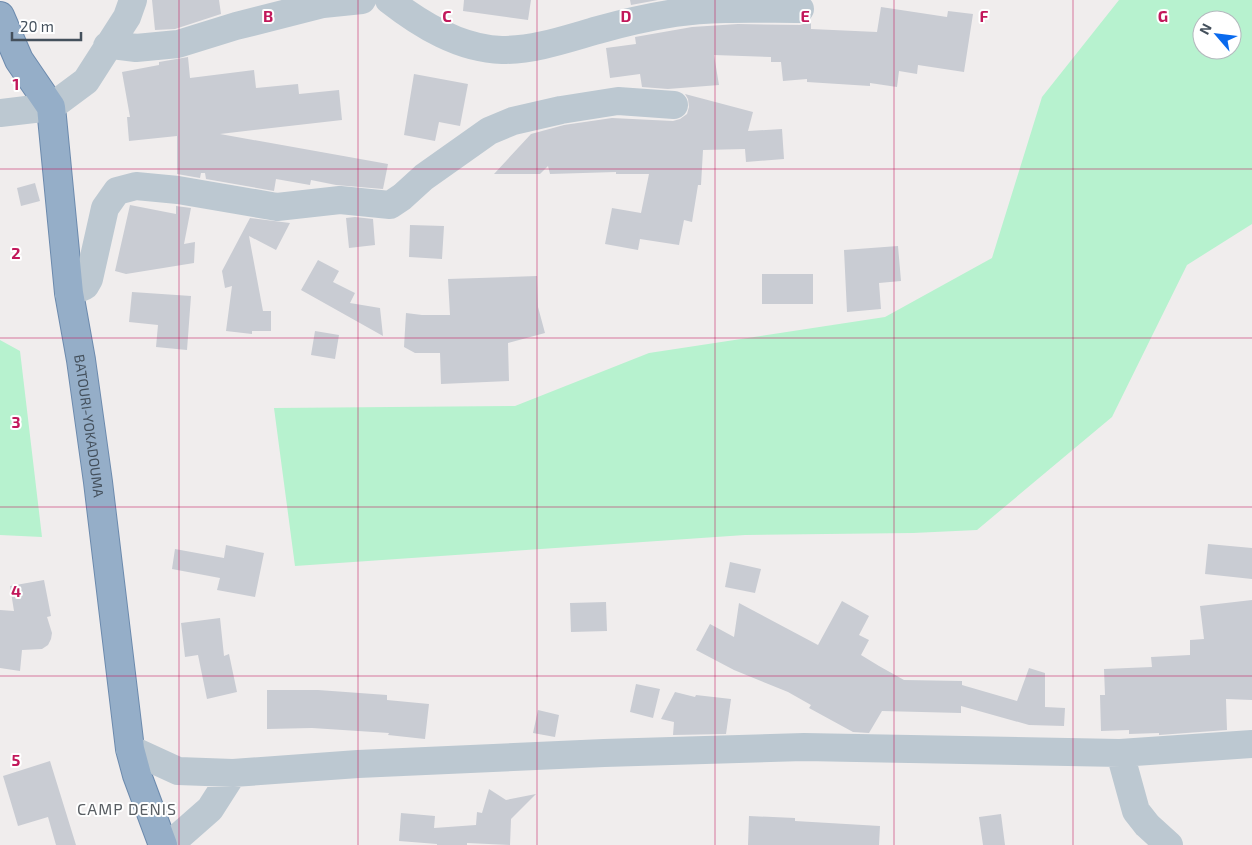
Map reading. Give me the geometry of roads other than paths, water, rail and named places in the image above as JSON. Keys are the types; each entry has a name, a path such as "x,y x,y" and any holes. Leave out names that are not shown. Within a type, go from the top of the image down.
{"highway":[{"name":"BATOURI-YOKADOUMA","path":"0,16 19,60 51,106 69,293 81,360 98,482 130,749 137,775 163,845"}],"street":[{"path":"0,113 51,106 86,81 107,46 128,17 133,0"},
{"path":"107,46 136,48 178,44 236,26 323,4 362,0"},
{"path":"389,0 411,18 450,38 474,46 502,50 541,46 612,26 697,10 800,9"},
{"path":"69,293 85,286 89,280 105,208 117,190 136,186 178,190 277,207 340,200 390,205 402,198 424,177 489,130 513,121 561,110 618,102 674,105"},
{"path":"130,749 178,771 233,773 358,764 604,753 804,747 1120,753 1252,744"},
{"path":"1120,753 1136,811 1147,825 1169,845"},
{"path":"169,845 210,809 233,773"}],"district":[{"name":"CAMP DENIS","path":"127,808"}]}
